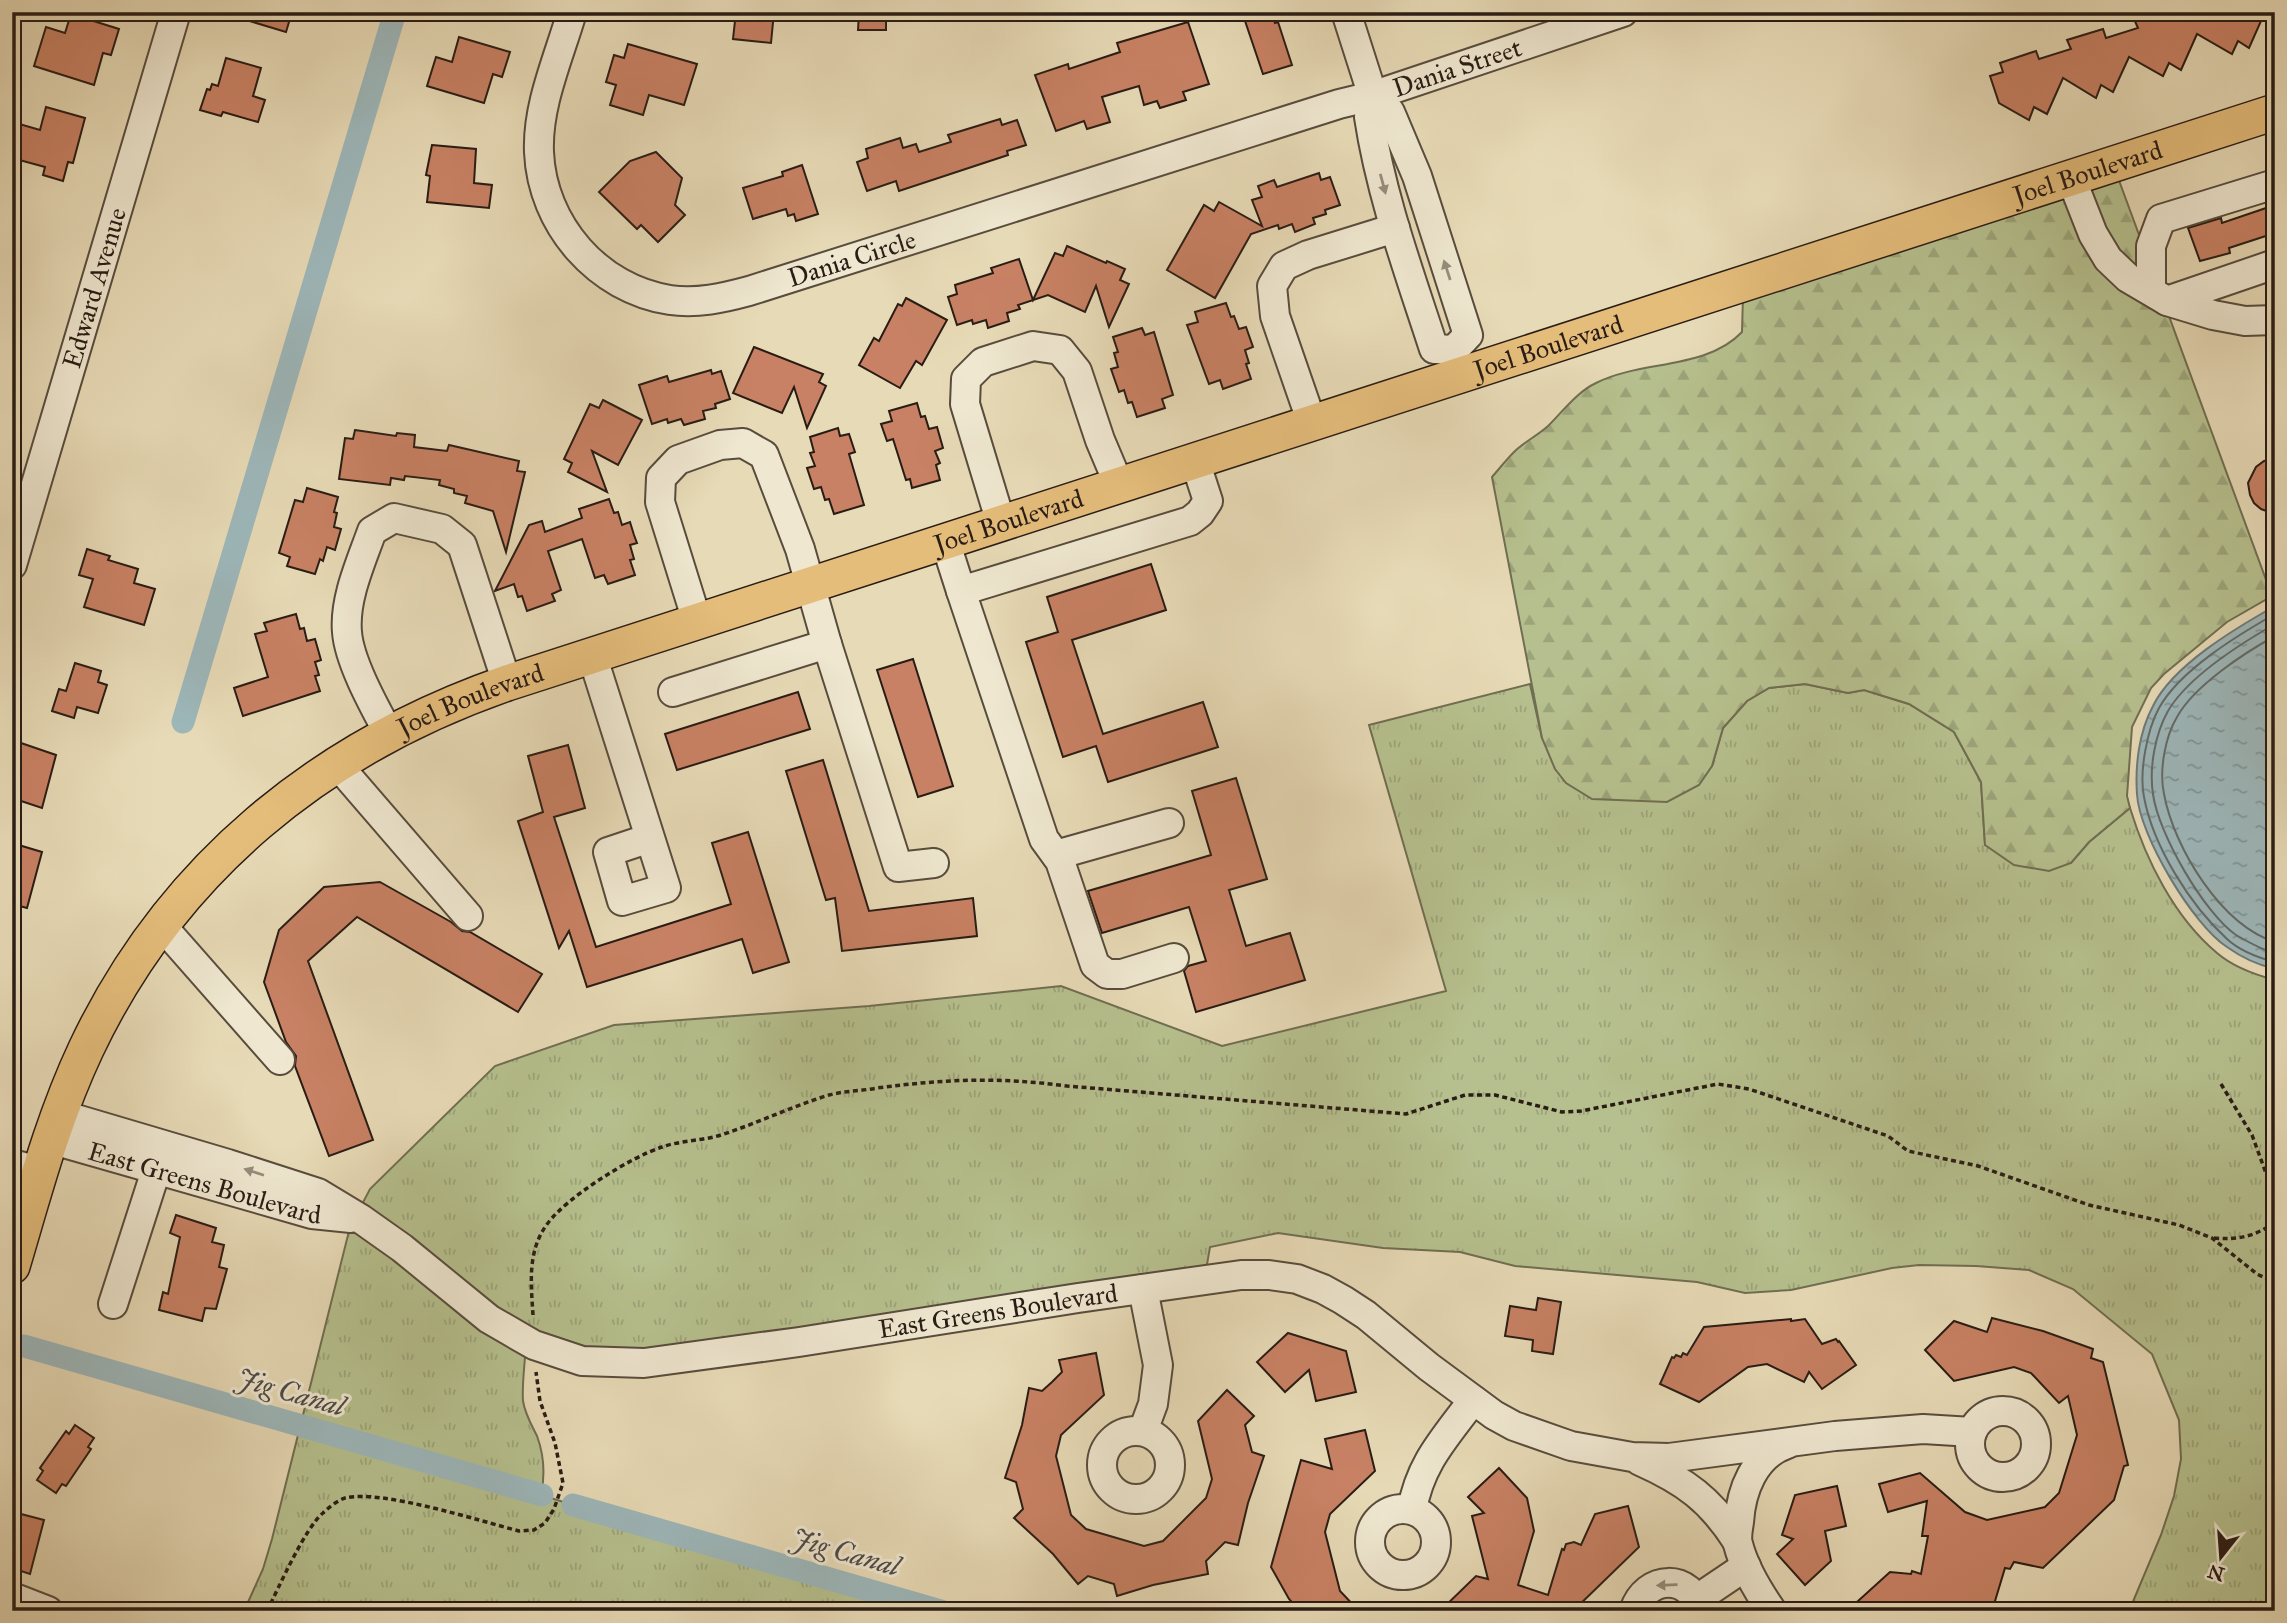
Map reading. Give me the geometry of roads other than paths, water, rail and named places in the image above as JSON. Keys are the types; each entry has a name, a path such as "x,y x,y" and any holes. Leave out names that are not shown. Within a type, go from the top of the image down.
{"main road":[{"name":"Joel Boulevard","path":"12,1266 40,1147 115,994 162,926 215,863 255,825 337,763 426,713 592,655 1312,423 1457,362 2071,178 2275,112"}],"street":[{"name":"Edward Avenue","path":"12,565 176,12"},
{"name":"Dania Circle","path":"572,12 540,124 542,179 549,201 559,223 573,243 598,268 627,287 672,300 695,301 749,291 1326,108 1375,102"},
{"path":"1346,12 1375,102 1369,117 1375,155 1395,228 1434,349 1457,362 1468,335 1464,322 1409,157 1390,111 1375,102"},
{"name":"Dania Street","path":"1375,102 1623,12"},
{"path":"2071,178 2093,234 2108,259 2128,278 2159,295 2213,315 2245,321 2275,320"},
{"path":"2159,295 2151,246 2161,219 2273,190"},
{"path":"1312,423 1275,316 1272,286 1284,266 1296,260 1395,228"},
{"path":"2159,295 2275,264"},
{"path":"1001,523 964,404 966,379 983,362 1033,346 1060,350 1077,371 1100,440 1119,485"},
{"path":"697,621 660,502 661,478 678,460 720,445 743,443 764,455 796,538 898,867 934,863"},
{"path":"961,591 1190,520 1200,513 1208,501 1195,461"},
{"path":"388,733 370,698 347,633 348,607 372,531 394,519 442,529 462,545 507,683"},
{"path":"945,541 1044,839 1060,861 1095,965 1107,974 1122,974 1174,958"},
{"path":"673,692 827,644"},
{"path":"592,655 650,838"},
{"path":"337,763 468,916"},
{"path":"1056,855 1169,823"},
{"path":"162,926 280,1060"},
{"name":"East Greens Boulevard","path":"40,1147 160,1158 312,1214 361,1219 402,1248 489,1319 534,1345 582,1361 644,1363 1241,1275 1269,1275 1297,1279 1323,1289 1366,1315 1473,1400 1514,1426 1572,1446 1632,1457 1669,1458 1800,1440 1923,1429 1972,1432"},
{"path":"113,1304 160,1158"},
{"path":"1143,1289 1158,1365 1153,1404 1143,1431"},
{"path":"1412,1510 1416,1486 1425,1464 1473,1400"},
{"path":"1634,1611 1638,1599 1646,1590 1667,1582 1689,1590 1699,1605 1741,1553 1742,1497 1748,1481 1767,1455 1782,1445 1800,1440"},
{"name":"East Greens Boulevard","path":"1632,1457 1669,1474 1707,1501 1721,1516 1761,1596 1772,1611"},
{"path":"12,1597 48,1611"}],"water":[{"path":"2275,606 2275,969 2232,951 2213,936 2184,900 2157,855 2147,832 2137,794 2137,760 2144,727 2153,706 2175,676 2207,649"}],"waterway":[{"path":"183,722 395,12"},
{"name":"Jig Canal","path":"24,1346 542,1495"},
{"name":"Jig Canal","path":"573,1505 941,1611"}]}
